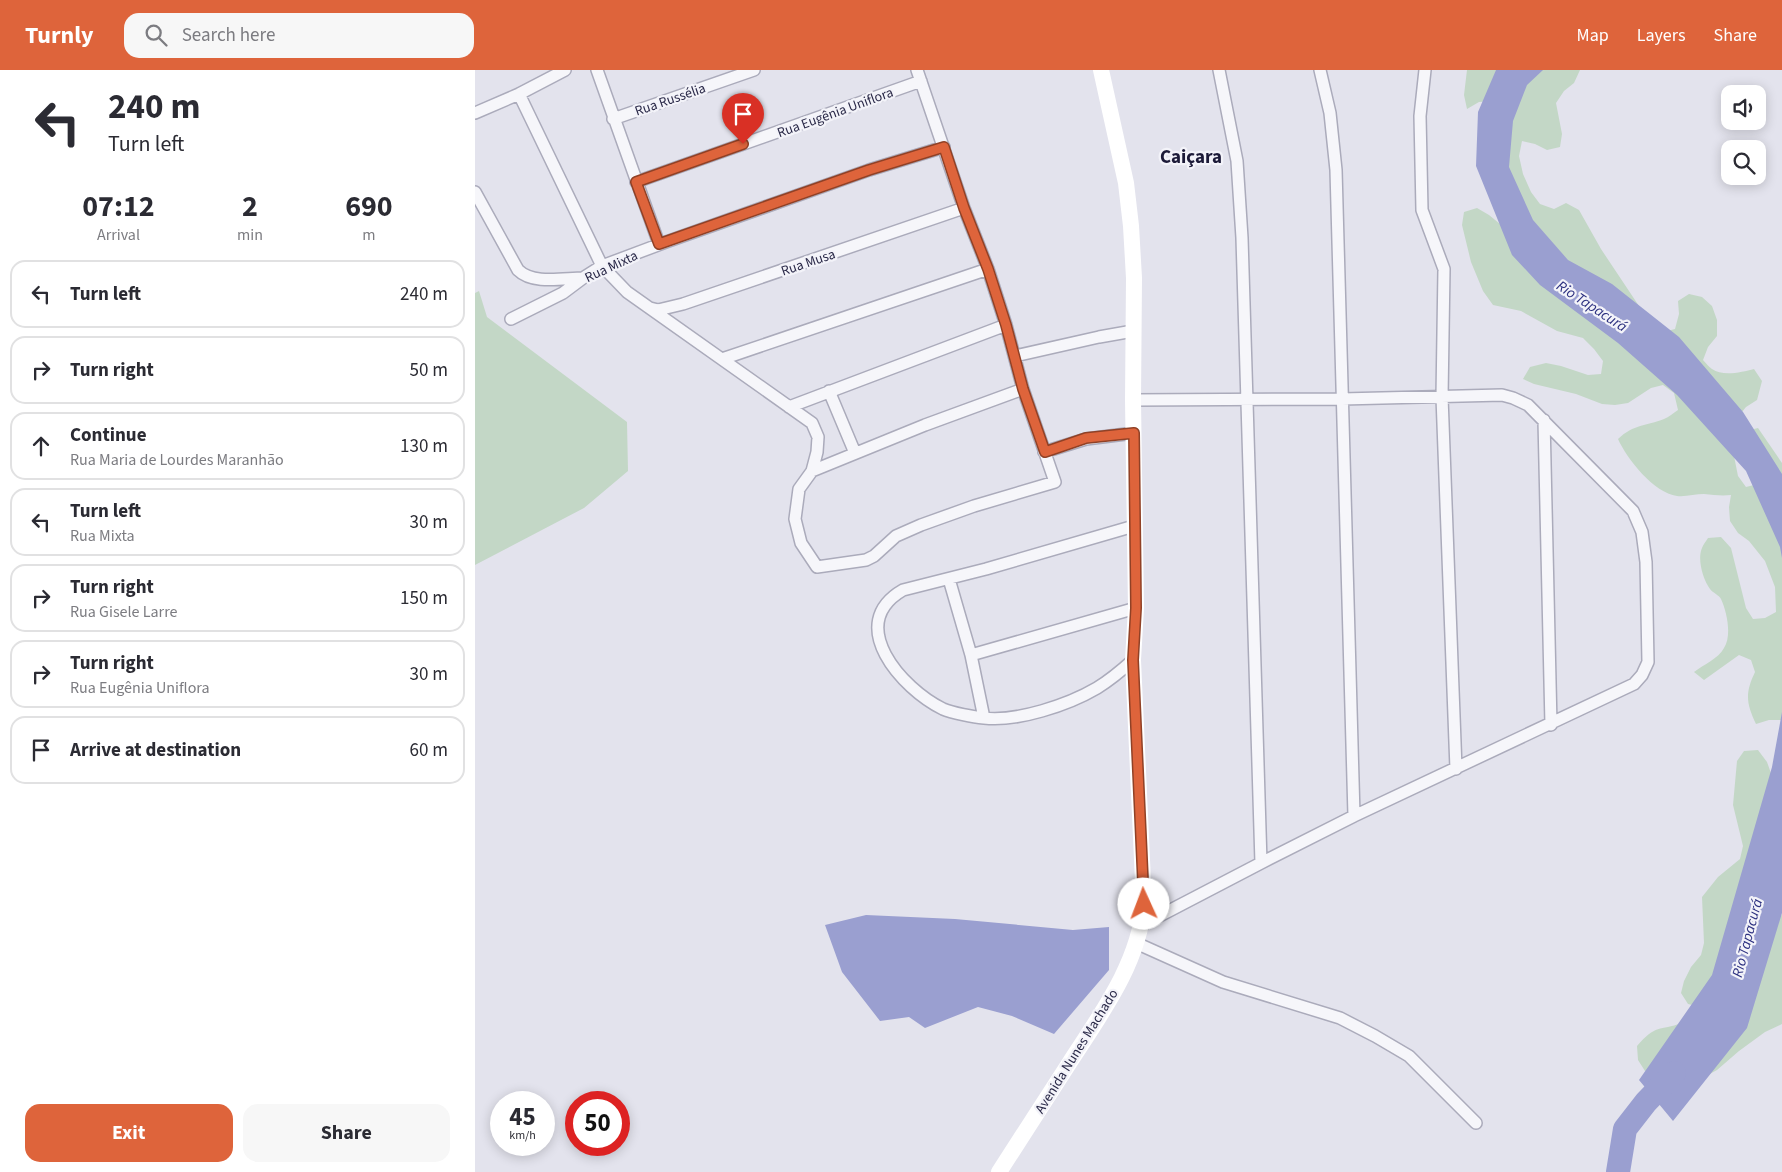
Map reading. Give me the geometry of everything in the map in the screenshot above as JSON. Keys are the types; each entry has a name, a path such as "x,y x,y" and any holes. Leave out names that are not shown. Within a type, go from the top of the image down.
{"main road":[{"name":"Avenida Nunes Machado","path":"999,1172 1100,1016 1125,972 1142,925 1144,904 1133,660 1136,608 1133,400 1134,278 1126,183 1101,70"}],"street":[{"path":"475,113 519,94 565,70"},
{"path":"597,70 659,244"},
{"name":"Rua Russélia","path":"613,119 754,70"},
{"path":"1219,70 1237,161 1242,238 1261,863"},
{"path":"1320,70 1330,113 1336,170 1354,816"},
{"path":"1425,70 1420,116 1422,210 1444,269 1442,397 1456,769"},
{"path":"519,94 602,266 627,292 812,423 818,437 817,452 812,471 799,489 795,520 801,543 817,567 866,560 874,556 896,536 921,525 974,506 1055,482 1023,389 1006,325 988,269 964,208 919,76"},
{"name":"Rua Eugênia Uniflora","path":"636,182 919,76"},
{"name":"Rua Mixta","path":"511,319 563,293 602,266 869,170 944,147"},
{"path":"475,192 522,275 538,279 583,278"},
{"name":"Rua Musa","path":"650,308 658,310 683,304 964,208"},
{"path":"722,359 988,269"},
{"path":"789,406 1006,325"},
{"path":"1015,356 1133,331"},
{"path":"812,471 925,425 1023,389"},
{"path":"829,391 855,453"},
{"path":"1133,400 1502,396 1513,398 1528,405 1633,511 1642,532 1646,562 1648,662 1643,675 1633,684 1354,816 1142,925"},
{"path":"1544,420 1551,724"},
{"path":"1045,452 1086,438 1134,433"},
{"path":"1133,660 1115,676 1079,697 1026,715 984,718 944,709 908,684 888,660 877,635 878,616 884,605 890,598 903,590 949,579 1134,526"},
{"path":"949,579 971,655 984,718"},
{"path":"971,655 1136,608"},
{"path":"1136,943 1223,982 1340,1018 1375,1036 1409,1056 1475,1123"}],"green space":[{"path":"1467,70 1580,70 1574,83 1564,91 1556,103 1562,134 1560,147 1547,150 1535,144 1522,141 1519,156 1523,174 1531,192 1540,204 1554,209 1566,203 1579,210 1601,249 1643,312 1663,332 1675,329 1679,314 1678,301 1689,294 1702,297 1712,306 1717,320 1717,336 1708,347 1703,360 1712,369 1722,373 1754,369 1762,381 1757,400 1746,407 1737,418 1732,446 1738,476 1746,487 1758,484 1746,431 1758,428 1782,463 1782,720 1769,720 1756,724 1750,710 1748,698 1748,692 1755,672 1751,660 1739,655 1704,680 1694,672 1721,652 1728,637 1727,617 1723,604 1720,598 1707,585 1701,569 1701,553 1708,538 1721,537 1731,548 1746,608 1753,619 1765,618 1776,612 1775,587 1765,561 1749,541 1738,533 1730,521 1729,507 1731,495 1677,496 1668,494 1659,489 1642,474 1622,447 1618,439 1624,434 1635,428 1664,419 1678,410 1674,393 1663,385 1651,388 1628,403 1602,404 1576,394 1534,384 1523,379 1530,367 1546,363 1588,375 1601,374 1603,361 1583,338 1557,331 1521,311 1493,305 1483,291 1471,262 1462,225 1464,212 1477,208 1500,224 1522,222 1492,101 1479,102 1467,109 1464,95"},
{"path":"479,291 487,317 627,422 628,471 584,508 475,565 475,293"},
{"path":"1758,750 1767,762 1773,779 1778,908 1782,916 1782,1024 1765,1032 1717,1070 1706,1076 1645,1071 1638,1060 1637,1046 1643,1039 1658,1029 1682,1023 1701,1007 1688,1004 1681,993 1684,981 1691,967 1701,955 1704,943 1702,897 1718,877 1740,859 1743,846 1733,805 1737,761 1744,751"}],"water":[{"path":"1496,70 1543,70 1527,85 1513,121 1509,167 1533,220 1568,260 1612,284 1679,337 1743,412 1782,474 1782,558 1780,547 1746,471 1677,395 1618,343 1540,285 1512,255 1476,166 1478,112"},
{"path":"1782,712 1782,913 1747,1028 1673,1121 1639,1080 1712,975 1772,767"},
{"path":"866,915 955,919 1073,930 1109,927 1109,970 1054,1034 1012,1016 978,1007 925,1028 909,1017 880,1021 842,972 825,925"}],"waterway":[{"name":"Rio Tapacurá","path":"1618,1172 1625,1129 1646,1102 1674,1073"}],"district":[{"name":"Caiçara","path":"1191,156"}],"route":[{"path":"743,144 636,182 659,244 869,170 944,147 964,208 988,269 1006,325 1023,389 1045,452 1086,438 1134,433 1136,608 1133,660 1144,904"}]}
